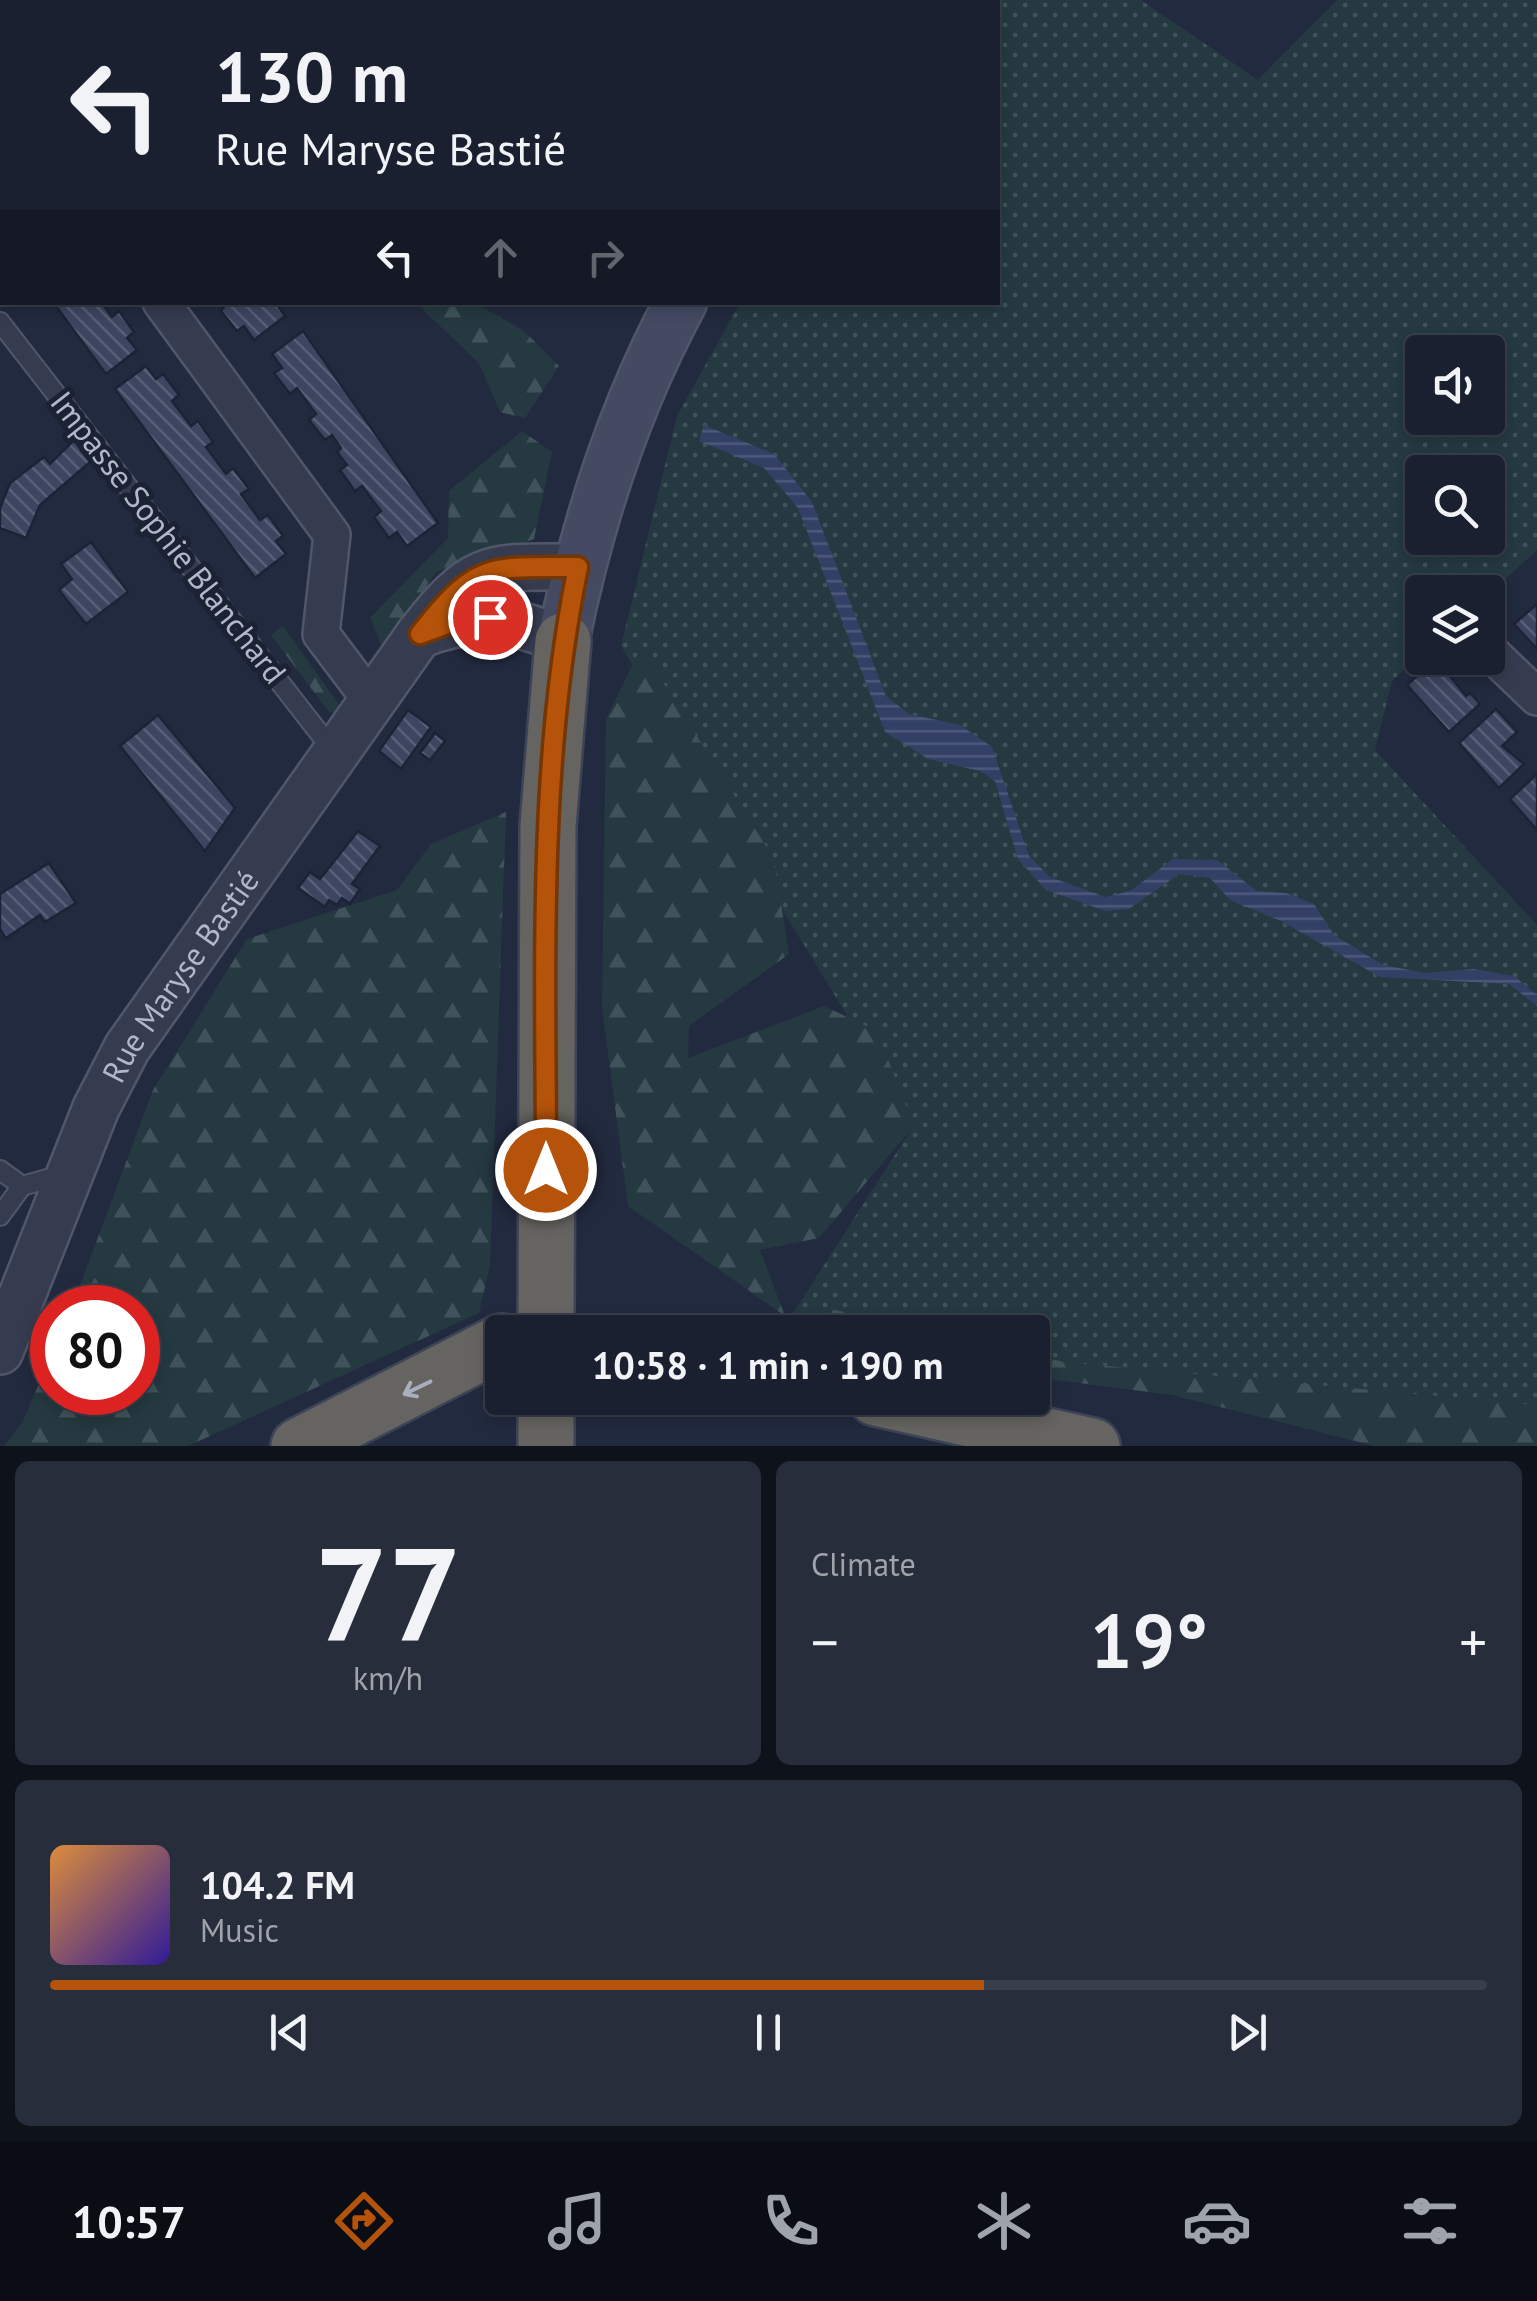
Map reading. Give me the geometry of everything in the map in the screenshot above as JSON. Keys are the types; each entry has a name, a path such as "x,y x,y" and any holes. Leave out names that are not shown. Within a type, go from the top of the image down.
{"highway":[{"path":"541,1315 548,826 563,641"},
{"path":"300,1446 485,1359"},
{"path":"546,1415 546,1446"},
{"path":"952,1415 1092,1446"}],"main road":[{"path":"563,641 578,567 625,418 680,305"}],"street":[{"path":"163,305 332,535 321,634 373,703"},
{"name":"Rue Maryse Bastié","path":"0,1351 70,1173 127,1048 420,634 468,578 509,567 578,567"},
{"path":"420,634 455,621 490,617 563,641"},
{"path":"1505,666 1537,696"}],"lane":[{"name":"Impasse Sophie Blanchard","path":"0,322 336,754"},
{"path":"0,1170 22,1186"},
{"path":"0,1216 22,1186 70,1173"}],"green space":[{"path":"1000,0 1141,0 1258,80 1337,0 1537,0 1537,550 1505,579 1505,575 1405,575 1405,669 1392,681 1375,750 1537,925 1537,1445 1050,1376 1050,1315 792,1315 914,1125 621,646 677,416 739,305 1000,305"},
{"path":"418,305 478,305 524,331 559,366 525,418 500,412 479,363"},
{"path":"522,431 552,452 534,539 436,572 384,652 370,618 448,538 449,491"},
{"path":"283,626 345,713 329,712 271,635"},
{"path":"641,647 774,859 789,954 689,1026 688,1058 824,1006 877,1031 914,1126 819,1238 760,1250 785,1315 628,1206 602,1007 606,719"},
{"path":"506,812 490,1265 479,1313 188,1446 4,1446 30,1405 30,1415 160,1415 160,1285 80,1285 153,1090 247,939 397,890 431,844"},
{"path":"813,1305 858,1315 809,1315"},
{"path":"1050,1359 1537,1405 1537,1446 1375,1446 1172,1395 1050,1379"}],"water":[{"path":"704,425 774,454 812,502 886,696 909,714 960,725 992,747 1029,856 1050,877 1105,897 1130,891 1173,859 1217,860 1257,891 1286,893 1314,904 1334,935 1383,965 1425,973 1474,969 1514,976 1537,995 1537,1006 1509,984 1380,977 1281,921 1230,900 1210,878 1179,874 1129,909 1105,911 1046,890 1018,859 995,781 980,771 928,759 885,732 798,508 764,468 699,441"}],"building":[{"path":"55,305 103,305 112,317 119,311 134,332 127,338 137,350 106,374"},
{"path":"225,305 277,305 285,316 254,340 244,326 237,331 221,311"},
{"path":"303,331 438,523 407,546 397,532 389,538 374,517 381,511 362,486 355,491 340,470 347,465 337,452 341,448 332,435 325,440 309,420 316,414 297,388 290,394 274,373 282,368 272,354"},
{"path":"146,366 156,379 163,374 179,395 172,401 191,426 198,421 213,442 206,447 226,474 233,468 249,489 241,494 260,520 268,515 283,536 276,541 286,554 255,578 115,389"},
{"path":"74,440 90,462 40,505 26,538 0,528 0,508 10,483 44,457 50,464"},
{"path":"91,542 128,592 86,624 59,590 72,579 61,564"},
{"path":"1537,604 1537,649 1514,624"},
{"path":"1418,675 1449,675 1466,696 1470,693 1480,704 1449,732 1407,685"},
{"path":"1496,709 1517,732 1502,746 1524,764 1499,788 1459,743"},
{"path":"408,710 431,727 401,769 379,751"},
{"path":"158,715 235,808 205,851 120,746"},
{"path":"435,733 445,741 430,760 420,753"},
{"path":"1537,774 1537,830 1510,799"},
{"path":"358,831 380,846 352,884 360,889 350,904 342,898 337,905 329,900 325,907 298,888 310,872 320,879"},
{"path":"49,863 76,903 45,922 40,915 6,938 0,929 0,894"}],"route":[{"path":"490,617 455,621 420,634 468,578 509,567 578,567 563,641 553,729 548,826 546,1170"}]}
